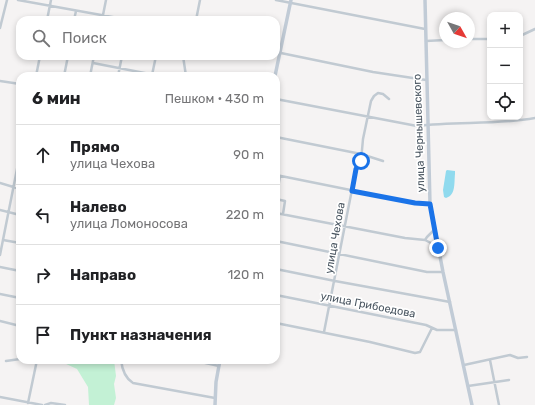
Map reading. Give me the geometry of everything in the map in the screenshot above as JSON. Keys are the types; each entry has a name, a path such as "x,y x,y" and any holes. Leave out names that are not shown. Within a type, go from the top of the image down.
{"main road":[{"name":"улица Чернышевского","path":"425,0 430,204 437,246 472,405"},
{"path":"280,44 291,2"},
{"path":"276,72 277,60"},
{"path":"215,405 216,382 219,366"}],"street":[{"path":"0,28 7,0"},
{"path":"18,0 103,16 106,0"},
{"path":"48,16 51,0"},
{"path":"197,16 200,0"},
{"path":"276,0 425,29"},
{"path":"75,16 76,11"},
{"path":"523,35 535,29"},
{"path":"475,39 487,38"},
{"path":"426,41 439,40"},
{"path":"280,52 373,72 426,80"},
{"path":"37,72 39,60"},
{"path":"65,72 67,60"},
{"path":"91,72 93,60"},
{"path":"118,72 121,60"},
{"path":"153,72 155,60"},
{"path":"184,60 185,72"},
{"path":"93,63 138,72"},
{"path":"0,81 16,83"},
{"name":"улица Чехова","path":"324,332 356,169 361,161 363,139 371,101 378,93 383,94 389,99"},
{"path":"280,100 417,126 427,124 501,122 535,118"},
{"path":"280,138 361,154 383,161"},
{"path":"0,255 16,174"},
{"path":"280,176 415,203 430,204"},
{"path":"0,183 16,189"},
{"path":"280,200 285,201 283,214"},
{"path":"0,210 16,214"},
{"path":"280,214 405,238 425,240 437,246"},
{"path":"425,240 434,230"},
{"path":"3,240 16,242"},
{"path":"280,242 427,272 443,272"},
{"path":"0,267 16,270"},
{"path":"280,270 450,302"},
{"path":"0,294 16,297"},
{"name":"улица Грибоедова","path":"280,296 426,325 432,328 456,330"},
{"path":"0,321 16,325"},
{"path":"280,324 324,332 415,353 420,352 432,328"},
{"path":"464,365 510,356 518,358 527,357"},
{"path":"6,361 16,360"},
{"path":"490,360 499,405"},
{"path":"28,403 36,364"},
{"path":"122,364 126,376 133,383 215,398"},
{"path":"210,364 219,366"},
{"path":"468,386 509,380"},
{"path":"0,397 44,405 51,403 65,405"}],"green space":[{"path":"66,364 114,364 116,376 114,384 116,398 114,405 89,405 88,387 77,369"}],"water":[{"path":"447,170 455,171 455,174 453,191 446,198 444,197 443,190"}],"route":[{"path":"361,161 356,169 352,191 415,203 430,204 438,248"}]}
